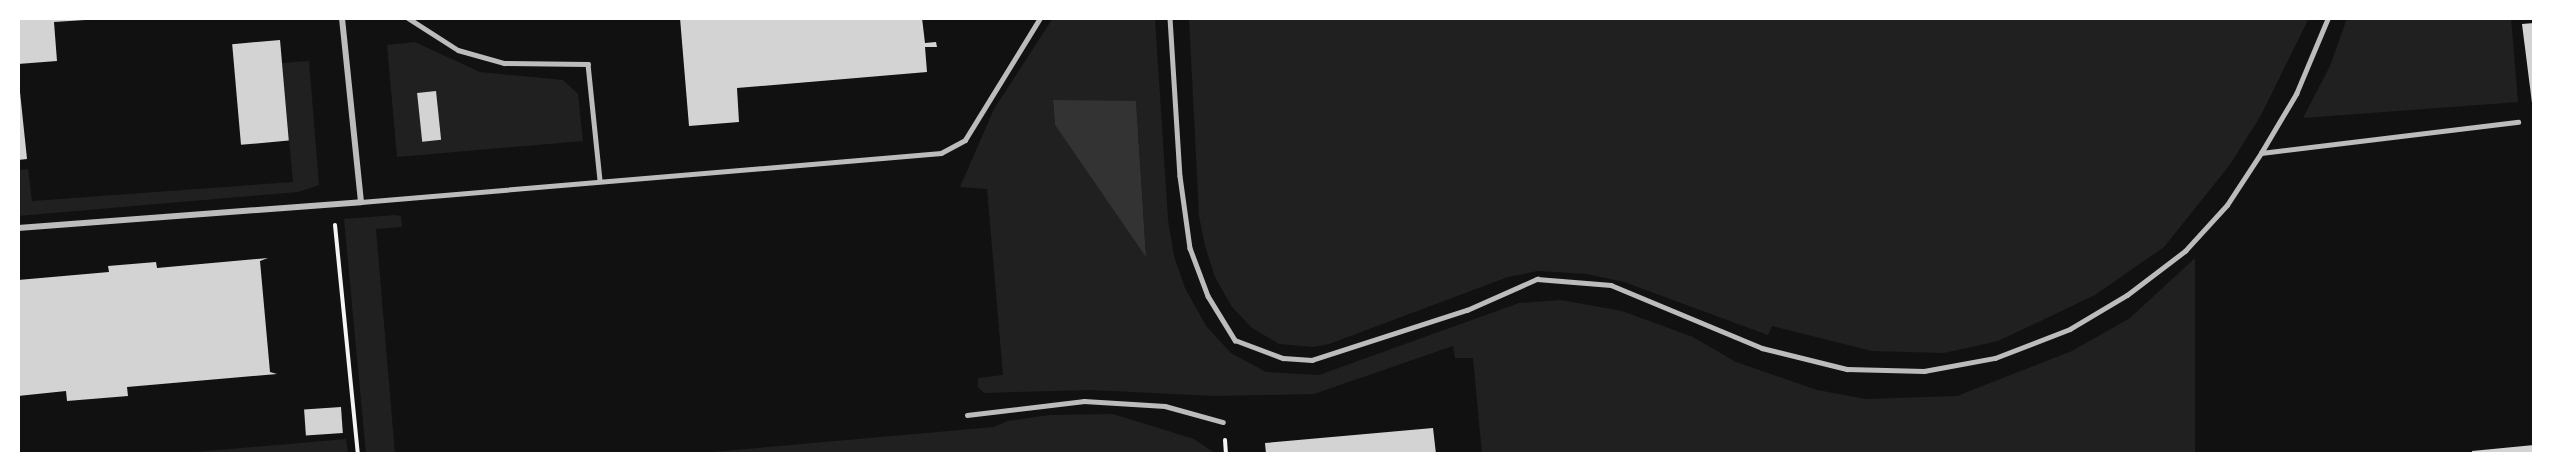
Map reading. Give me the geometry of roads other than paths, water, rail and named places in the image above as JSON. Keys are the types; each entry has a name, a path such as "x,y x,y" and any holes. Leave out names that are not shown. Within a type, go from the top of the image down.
{"street":[{"path":"18,228 361,202 342,18"}],"lane":[{"path":"408,18 458,50 504,63 588,64 600,180"},
{"path":"361,202 600,180 941,153 965,140 1040,18"},
{"path":"1170,18 1180,176 1190,248 1208,296 1235,340 1283,358 1312,360 1353,350 1467,310 1537,279 1611,285 1762,348 1847,369 1924,371 1995,358 2070,329 2127,295 2168,263 2227,205 2261,153 2296,94 2328,18"},
{"path":"2261,153 2518,122"},
{"path":"967,415 1084,402 1165,406 1223,422"}]}
